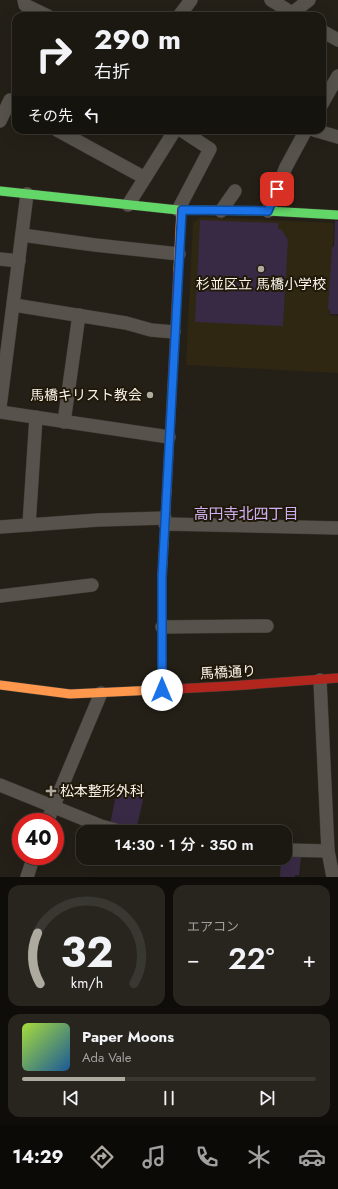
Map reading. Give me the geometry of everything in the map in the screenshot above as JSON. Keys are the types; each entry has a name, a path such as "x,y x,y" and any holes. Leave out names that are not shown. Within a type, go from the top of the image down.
{"street":[{"path":"24,0 25,5 40,12"},
{"path":"182,12 190,0"},
{"path":"271,0 289,12"},
{"path":"297,12 309,0"},
{"path":"326,33 338,40"},
{"path":"326,97 338,76"},
{"path":"0,121 9,100"},
{"path":"64,134 145,178"},
{"path":"128,205 172,134"},
{"path":"162,690 162,577 180,210 210,149 187,134"},
{"path":"268,211 286,167 304,134"},
{"path":"326,134 338,137"},
{"path":"0,191 180,210 268,211 338,215"},
{"path":"221,211 234,191"},
{"path":"0,407 3,357 14,305 28,194"},
{"path":"22,235 179,254"},
{"path":"0,259 19,261"},
{"path":"14,305 126,323 151,330 174,332"},
{"path":"64,422 79,315"},
{"path":"0,412 169,437"},
{"path":"29,525 36,417"},
{"path":"0,527 98,520 165,521 338,528"},
{"path":"0,596 92,585"},
{"path":"162,627 267,626"},
{"name":"馬橋通り","path":"0,685 70,694 162,690 338,678"},
{"path":"320,680 332,779 332,821 328,851 332,877"},
{"path":"50,813 101,693"},
{"path":"0,785 99,825"},
{"path":"292,850 328,851"},
{"path":"27,877 31,865"}],"shaded area":[{"name":"杉並区立 馬橋小学校","path":"201,217 334,223 329,315 338,316 338,373 186,365 193,222"},
{"path":"200,220 278,223 278,229 281,229 288,240 283,326 195,322"},
{"path":"335,221 338,221 338,314 330,314 330,310 328,309"},
{"path":"117,790 144,796 137,825 110,825"},
{"path":"292,856 301,857 299,875 295,875 295,877 280,877 281,865 292,865"}],"traffic: fast":[{"path":"0,191 178,210 268,211 338,215"}],"traffic: slow":[{"path":"178,271 181,210"},
{"path":"162,690 162,577 167,488"},
{"path":"0,685 70,694 156,690"}],"traffic: jam":[{"path":"167,488 178,271"},
{"path":"156,690 338,678"}],"place":[{"name":"杉並区立 馬橋小学校","path":"261,269"},
{"name":"馬橋キリスト教会","path":"150,395"},
{"name":"松本整形外科","path":"51,791"}],"district":[{"name":"高円寺北四丁目","path":"246,514"}],"route":[{"path":"162,690 162,577 174,332 182,210 268,211 277,189"}]}
